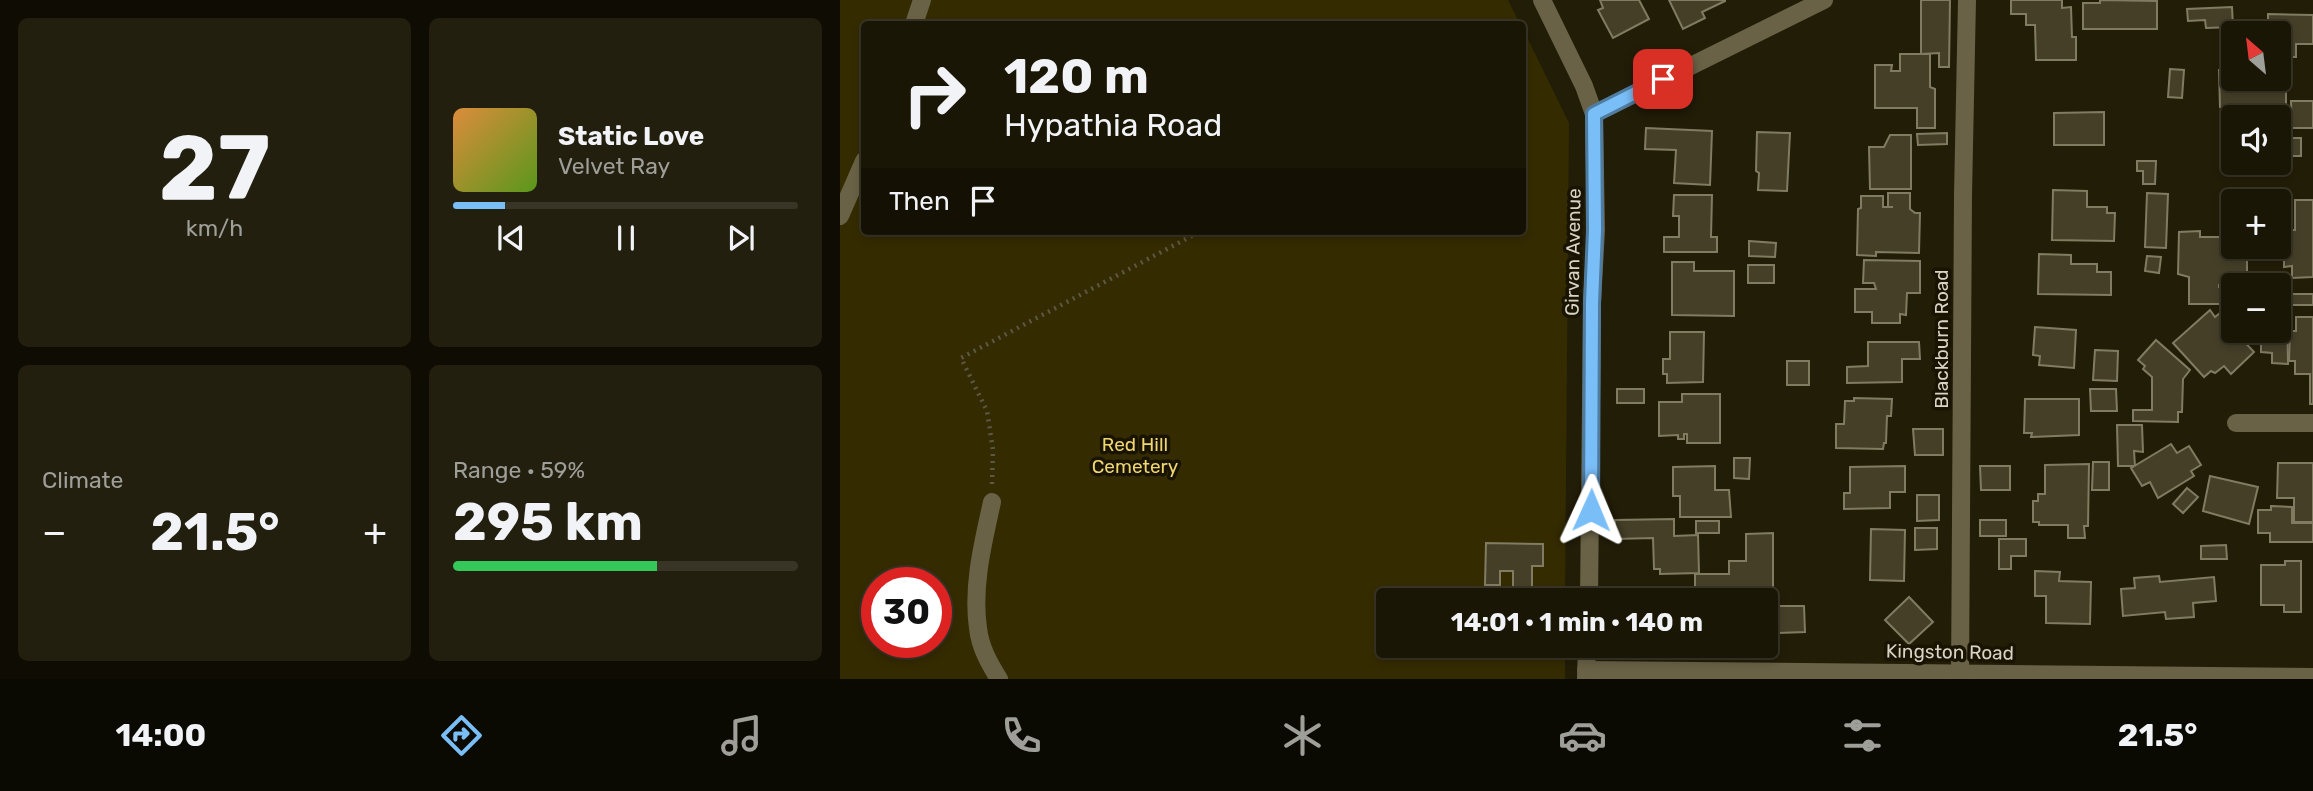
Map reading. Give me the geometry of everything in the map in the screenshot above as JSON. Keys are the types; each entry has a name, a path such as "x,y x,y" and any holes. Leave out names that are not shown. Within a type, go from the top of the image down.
{"street":[{"path":"915,21 922,0"},
{"name":"Girvan Avenue","path":"1542,0 1584,86 1594,114 1595,230 1589,588"},
{"path":"1594,114 1824,0"},
{"name":"Blackburn Road","path":"1960,676 1967,0"},
{"path":"840,216 861,168"},
{"path":"2236,423 2313,423"},
{"path":"992,502 981,554 978,628 986,657 999,679"},
{"name":"Kingston Road","path":"1586,674 2313,677"}],"path":[{"path":"992,502 993,450 988,411 961,358 1192,235"}],"green space":[{"name":"Red Hill Cemetery","path":"840,0 1508,0 1518,21 861,21 861,235 1526,235 1526,35 1569,123 1565,588 1376,588 1376,658 1565,658 1565,679 840,679"}],"building":[{"path":"1600,0 1639,0 1649,19 1613,38 1598,10 1603,8"},
{"path":"1669,0 1725,1 1702,12 1705,18 1683,29"},
{"path":"1921,0 1950,0 1949,67 1939,67 1939,53 1921,54"},
{"path":"2011,0 2062,0 2062,8 2071,7 2072,37 2076,37 2076,60 2036,60 2035,25 2026,25 2026,14 2011,14"},
{"path":"2100,0 2157,1 2157,29 2083,29 2083,3 2100,3"},
{"path":"2232,7 2233,21 2221,21 2221,27 2206,28 2205,20 2188,21 2187,9"},
{"path":"2268,14 2313,15 2313,44 2296,44 2296,57 2291,57 2291,21 2268,21"},
{"path":"1900,54 1930,54 1930,87 1935,89 1935,128 1917,128 1917,108 1875,108 1875,65 1892,65 1891,71 1900,71"},
{"path":"2170,69 2184,70 2182,98 2168,97"},
{"path":"2219,70 2221,91 2286,91 2286,104 2220,107"},
{"path":"2291,101 2313,101 2313,128 2292,128"},
{"path":"2104,112 2104,145 2054,145 2054,113"},
{"path":"1646,128 1712,131 1710,185 1674,183 1676,150 1645,149"},
{"path":"1757,132 1790,133 1787,191 1758,190"},
{"path":"1947,133 1947,144 1918,145 1917,134"},
{"path":"1890,135 1911,135 1911,189 1870,189 1869,147 1884,147"},
{"path":"2291,138 2301,138 2301,156 2291,156"},
{"path":"2137,161 2156,161 2155,184 2143,184 2143,171 2137,171"},
{"path":"2053,190 2087,191 2087,207 2107,207 2107,213 2115,213 2114,241 2052,240"},
{"path":"1888,193 1910,193 1910,209 1920,213 1919,253 1876,252 1876,256 1857,255 1858,209 1861,208 1861,196 1883,196 1883,207 1888,207"},
{"path":"2147,193 2168,194 2166,248 2145,247"},
{"path":"1674,195 1712,195 1711,237 1717,237 1717,252 1664,252 1664,237 1679,237 1679,216 1673,216"},
{"path":"2295,200 2313,200 2313,277 2292,278 2292,266 2284,267 2284,259 2291,259 2291,230 2295,230"},
{"path":"2200,231 2200,237 2221,237 2221,259 2247,259 2247,273 2221,273 2221,304 2189,304 2189,277 2178,274 2179,232"},
{"path":"1749,241 1776,243 1775,257 1749,256"},
{"path":"2039,254 2071,255 2071,264 2097,264 2097,272 2111,272 2111,295 2038,294"},
{"path":"2147,256 2161,257 2159,273 2145,271"},
{"path":"1864,260 1920,261 1920,293 1907,293 1906,315 1900,314 1900,323 1872,323 1872,312 1855,312 1855,289 1876,289 1874,283 1863,283"},
{"path":"1672,262 1694,262 1694,271 1734,271 1734,316 1672,315"},
{"path":"1748,265 1774,265 1774,283 1748,283"},
{"path":"2291,294 2313,294 2313,305 2291,305"},
{"path":"2210,310 2215,317 2221,314 2221,343 2245,343 2254,352 2231,374 2224,366 2204,377 2173,343"},
{"path":"2296,317 2313,317 2313,404 2310,404 2310,374 2295,374 2295,361 2289,361 2291,331 2296,331"},
{"path":"2035,327 2076,330 2074,368 2039,365 2040,356 2033,355"},
{"path":"1670,332 1704,332 1703,382 1667,383 1667,374 1663,374 1663,359 1670,359"},
{"path":"2156,340 2190,370 2183,379 2182,412 2178,412 2178,422 2133,421 2133,410 2152,410 2152,377 2138,360"},
{"path":"1868,342 1919,342 1920,359 1902,359 1902,382 1847,383 1847,367 1868,366"},
{"path":"2261,343 2288,343 2288,364 2272,363 2272,353 2261,352"},
{"path":"2095,350 2118,351 2117,381 2093,380"},
{"path":"1787,361 1809,361 1809,385 1787,385"},
{"path":"1617,389 1644,389 1644,403 1617,403"},
{"path":"2090,389 2116,389 2117,411 2091,411"},
{"path":"1682,394 1720,394 1720,443 1687,443 1687,434 1684,434 1684,439 1678,439 1678,435 1659,436 1659,402 1682,402"},
{"path":"1854,398 1892,399 1883,449 1836,448 1836,424 1844,424 1845,401 1854,401"},
{"path":"2025,399 2079,399 2079,435 2031,437 2032,433 2024,433"},
{"path":"2117,425 2142,425 2143,452 2134,451 2135,466 2118,466"},
{"path":"1913,429 1943,429 1943,455 1915,455"},
{"path":"2171,444 2177,453 2189,446 2201,465 2191,471 2194,476 2158,498 2150,482 2142,486 2131,468"},
{"path":"1734,458 1750,458 1749,479 1734,478"},
{"path":"2093,462 2109,462 2109,490 2092,490"},
{"path":"2278,463 2313,463 2313,522 2294,522 2294,498 2277,498"},
{"path":"2089,464 2088,526 2084,526 2085,538 2068,538 2068,525 2039,525 2039,522 2033,522 2033,501 2038,501 2038,494 2045,494 2045,465"},
{"path":"1715,466 1715,490 1729,490 1731,517 1680,517 1680,496 1673,496 1673,467"},
{"path":"1905,466 1905,492 1890,492 1890,508 1844,509 1844,493 1850,493 1850,467"},
{"path":"1980,466 2010,466 2010,490 1981,490"},
{"path":"2210,476 2258,487 2249,524 2203,511"},
{"path":"2187,488 2198,497 2183,513 2173,504"},
{"path":"1917,495 1939,495 1939,520 1917,521"},
{"path":"2271,506 2292,507 2292,523 2313,523 2313,542 2270,542 2270,533 2258,533 2258,510 2271,510"},
{"path":"1674,519 1674,536 1698,535 1699,573 1660,574 1660,569 1654,569 1653,538 1615,539 1615,520"},
{"path":"1980,520 2006,520 2006,536 1980,536"},
{"path":"1696,521 1719,521 1719,533 1696,533"},
{"path":"1915,528 1937,528 1937,549 1915,550"},
{"path":"1871,529 1905,530 1904,581 1870,580"},
{"path":"1773,533 1773,588 1695,588 1695,574 1729,574 1729,561 1746,561 1746,534"},
{"path":"1999,539 2026,539 2026,556 2011,556 2011,569 1999,569"},
{"path":"1486,543 1543,544 1543,566 1532,566 1532,588 1513,588 1513,571 1500,571 1500,585 1485,585"},
{"path":"2226,545 2227,559 2201,559 2201,546"},
{"path":"2285,561 2301,561 2301,612 2284,612 2284,605 2261,605 2261,565 2285,565"},
{"path":"2035,571 2060,572 2059,581 2091,582 2090,624 2046,623 2046,596 2035,596"},
{"path":"2159,576 2160,582 2214,577 2216,601 2193,603 2194,617 2166,619 2165,612 2123,616 2121,589 2135,588 2134,578"},
{"path":"1909,597 1933,622 1909,644 1885,620"},
{"path":"1778,606 1804,606 1805,632 1778,633"}],"route":[{"path":"1591,510 1594,114 1663,79"}]}
